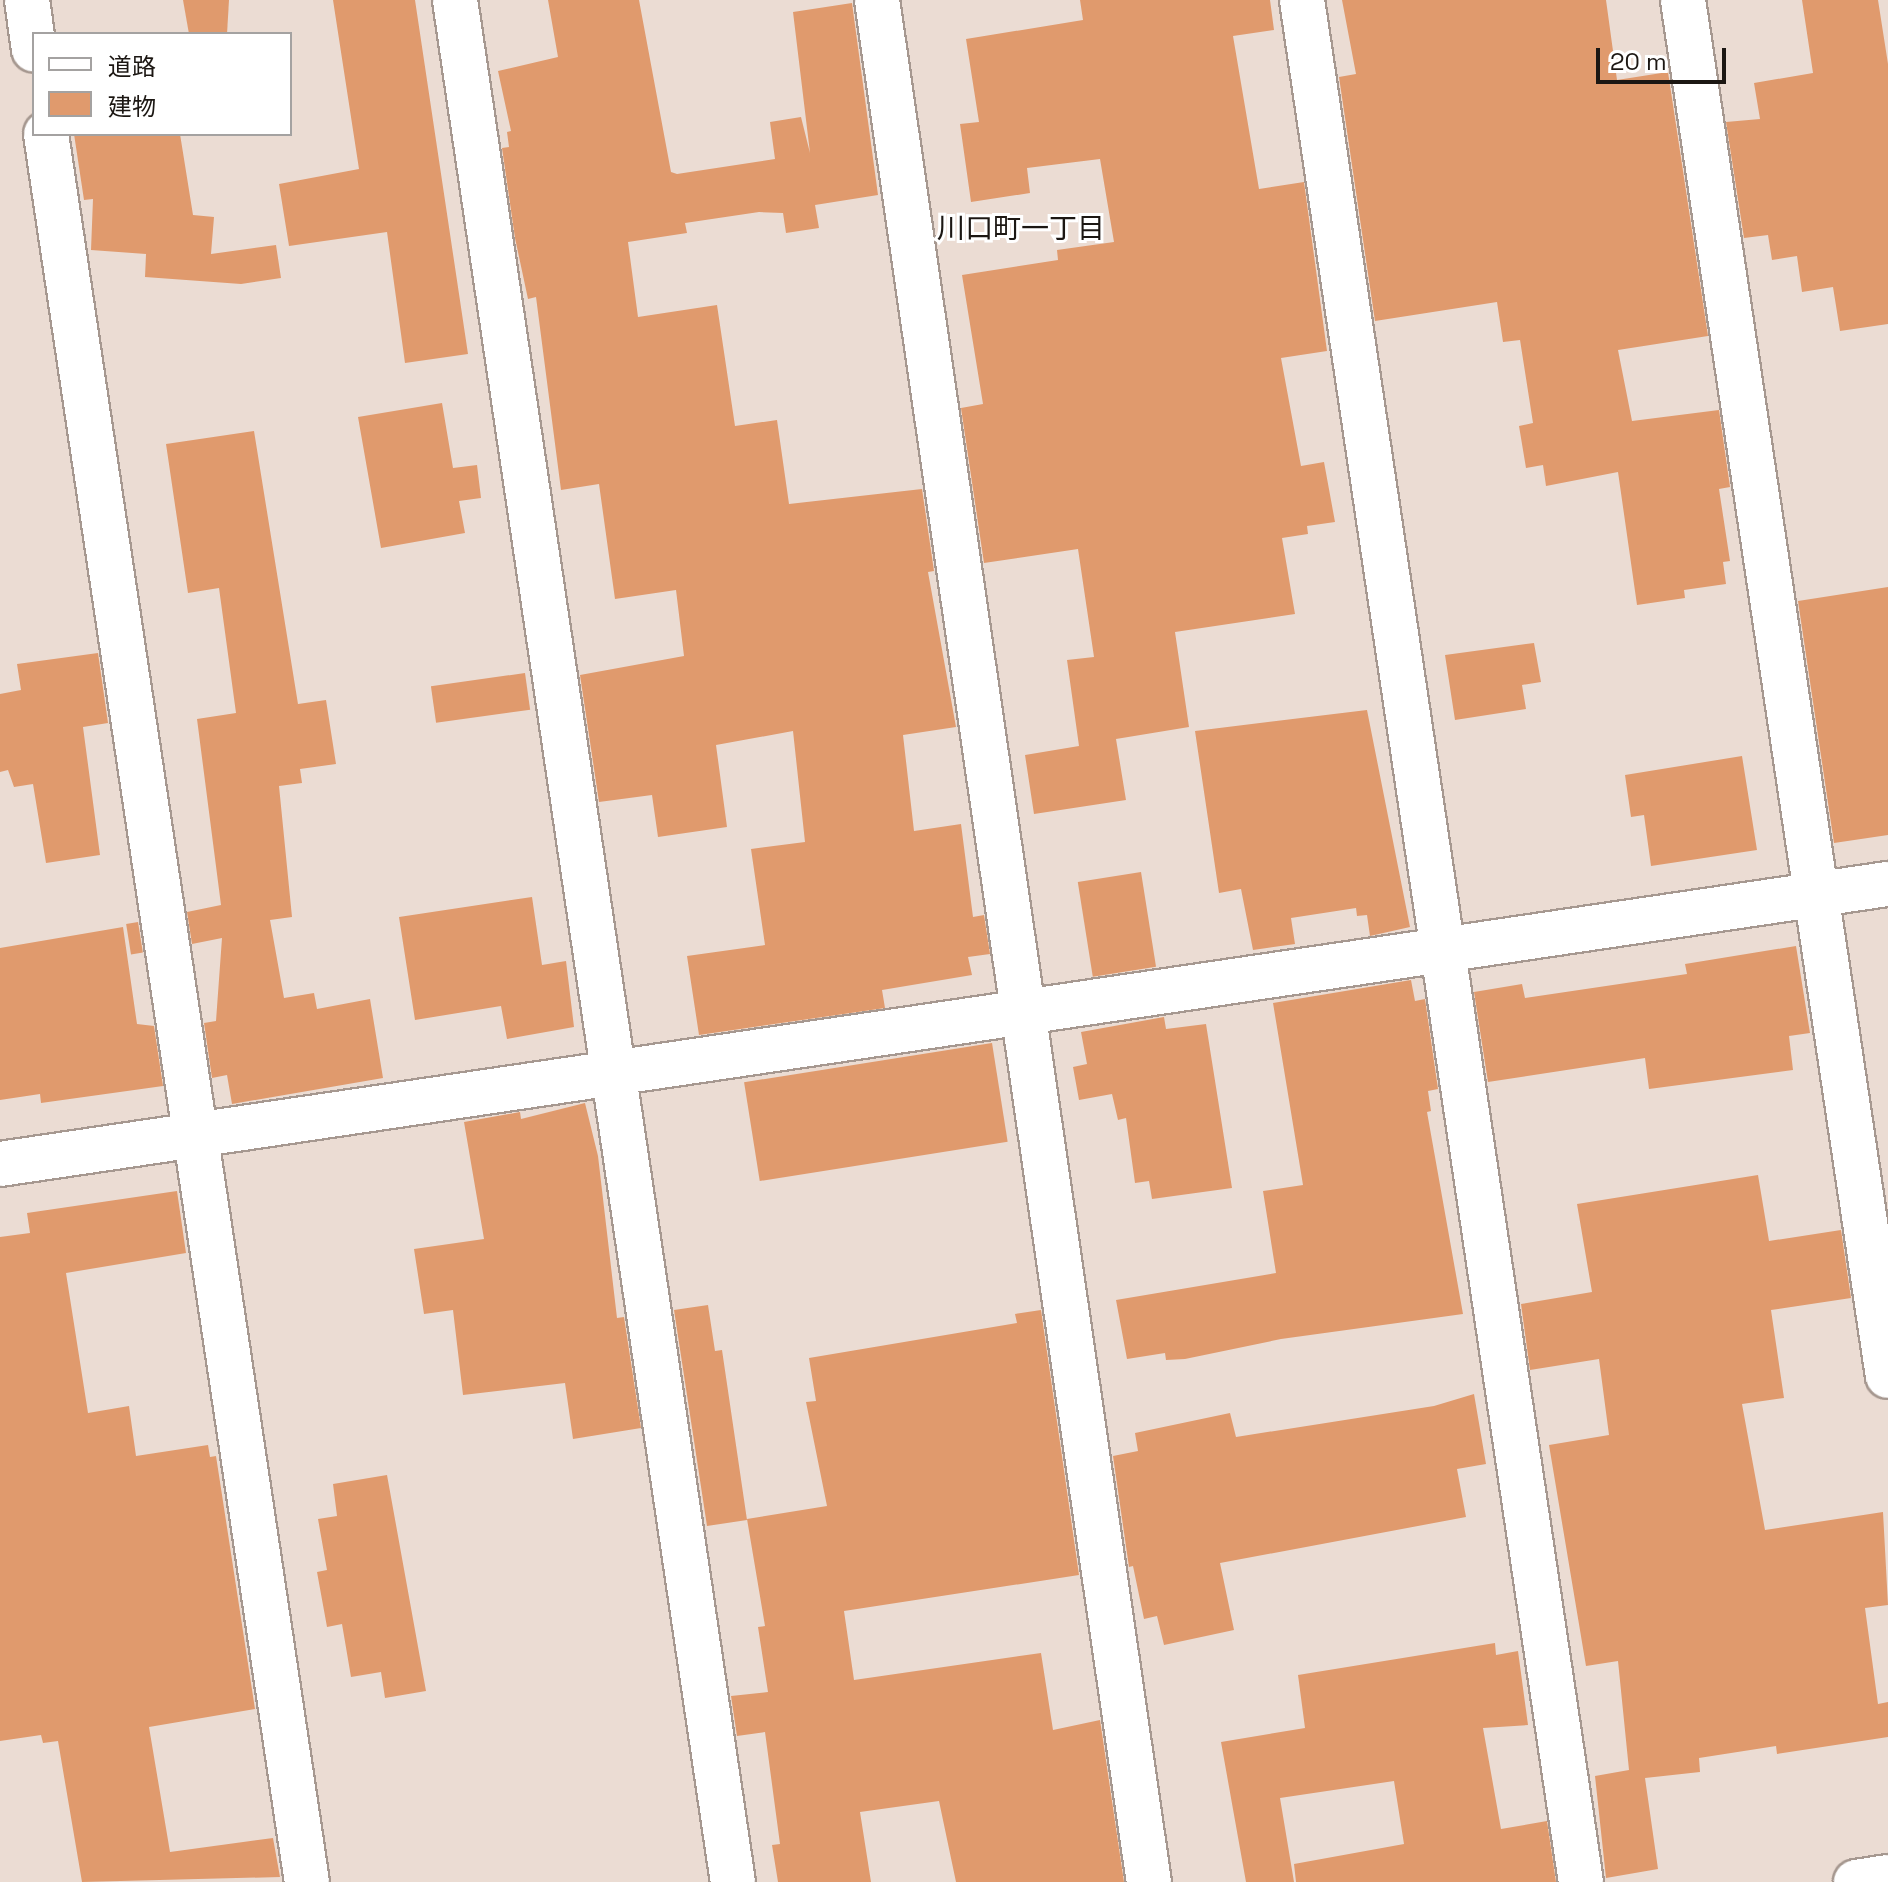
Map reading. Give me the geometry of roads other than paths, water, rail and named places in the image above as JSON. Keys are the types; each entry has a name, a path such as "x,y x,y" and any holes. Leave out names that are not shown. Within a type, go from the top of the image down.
{"street":[{"path":"27,0 32,36"},
{"path":"455,0 733,1882"},
{"path":"877,0 1027,1011 1149,1882"},
{"path":"1302,0 1440,951 1581,1882"},
{"path":"1683,0 1888,1376"},
{"path":"46,136 307,1882"},
{"path":"0,1164 1888,884"},
{"path":"1856,1882 1888,1877"}],"district":[{"name":"川口町一丁目","path":"1021,228"}]}
